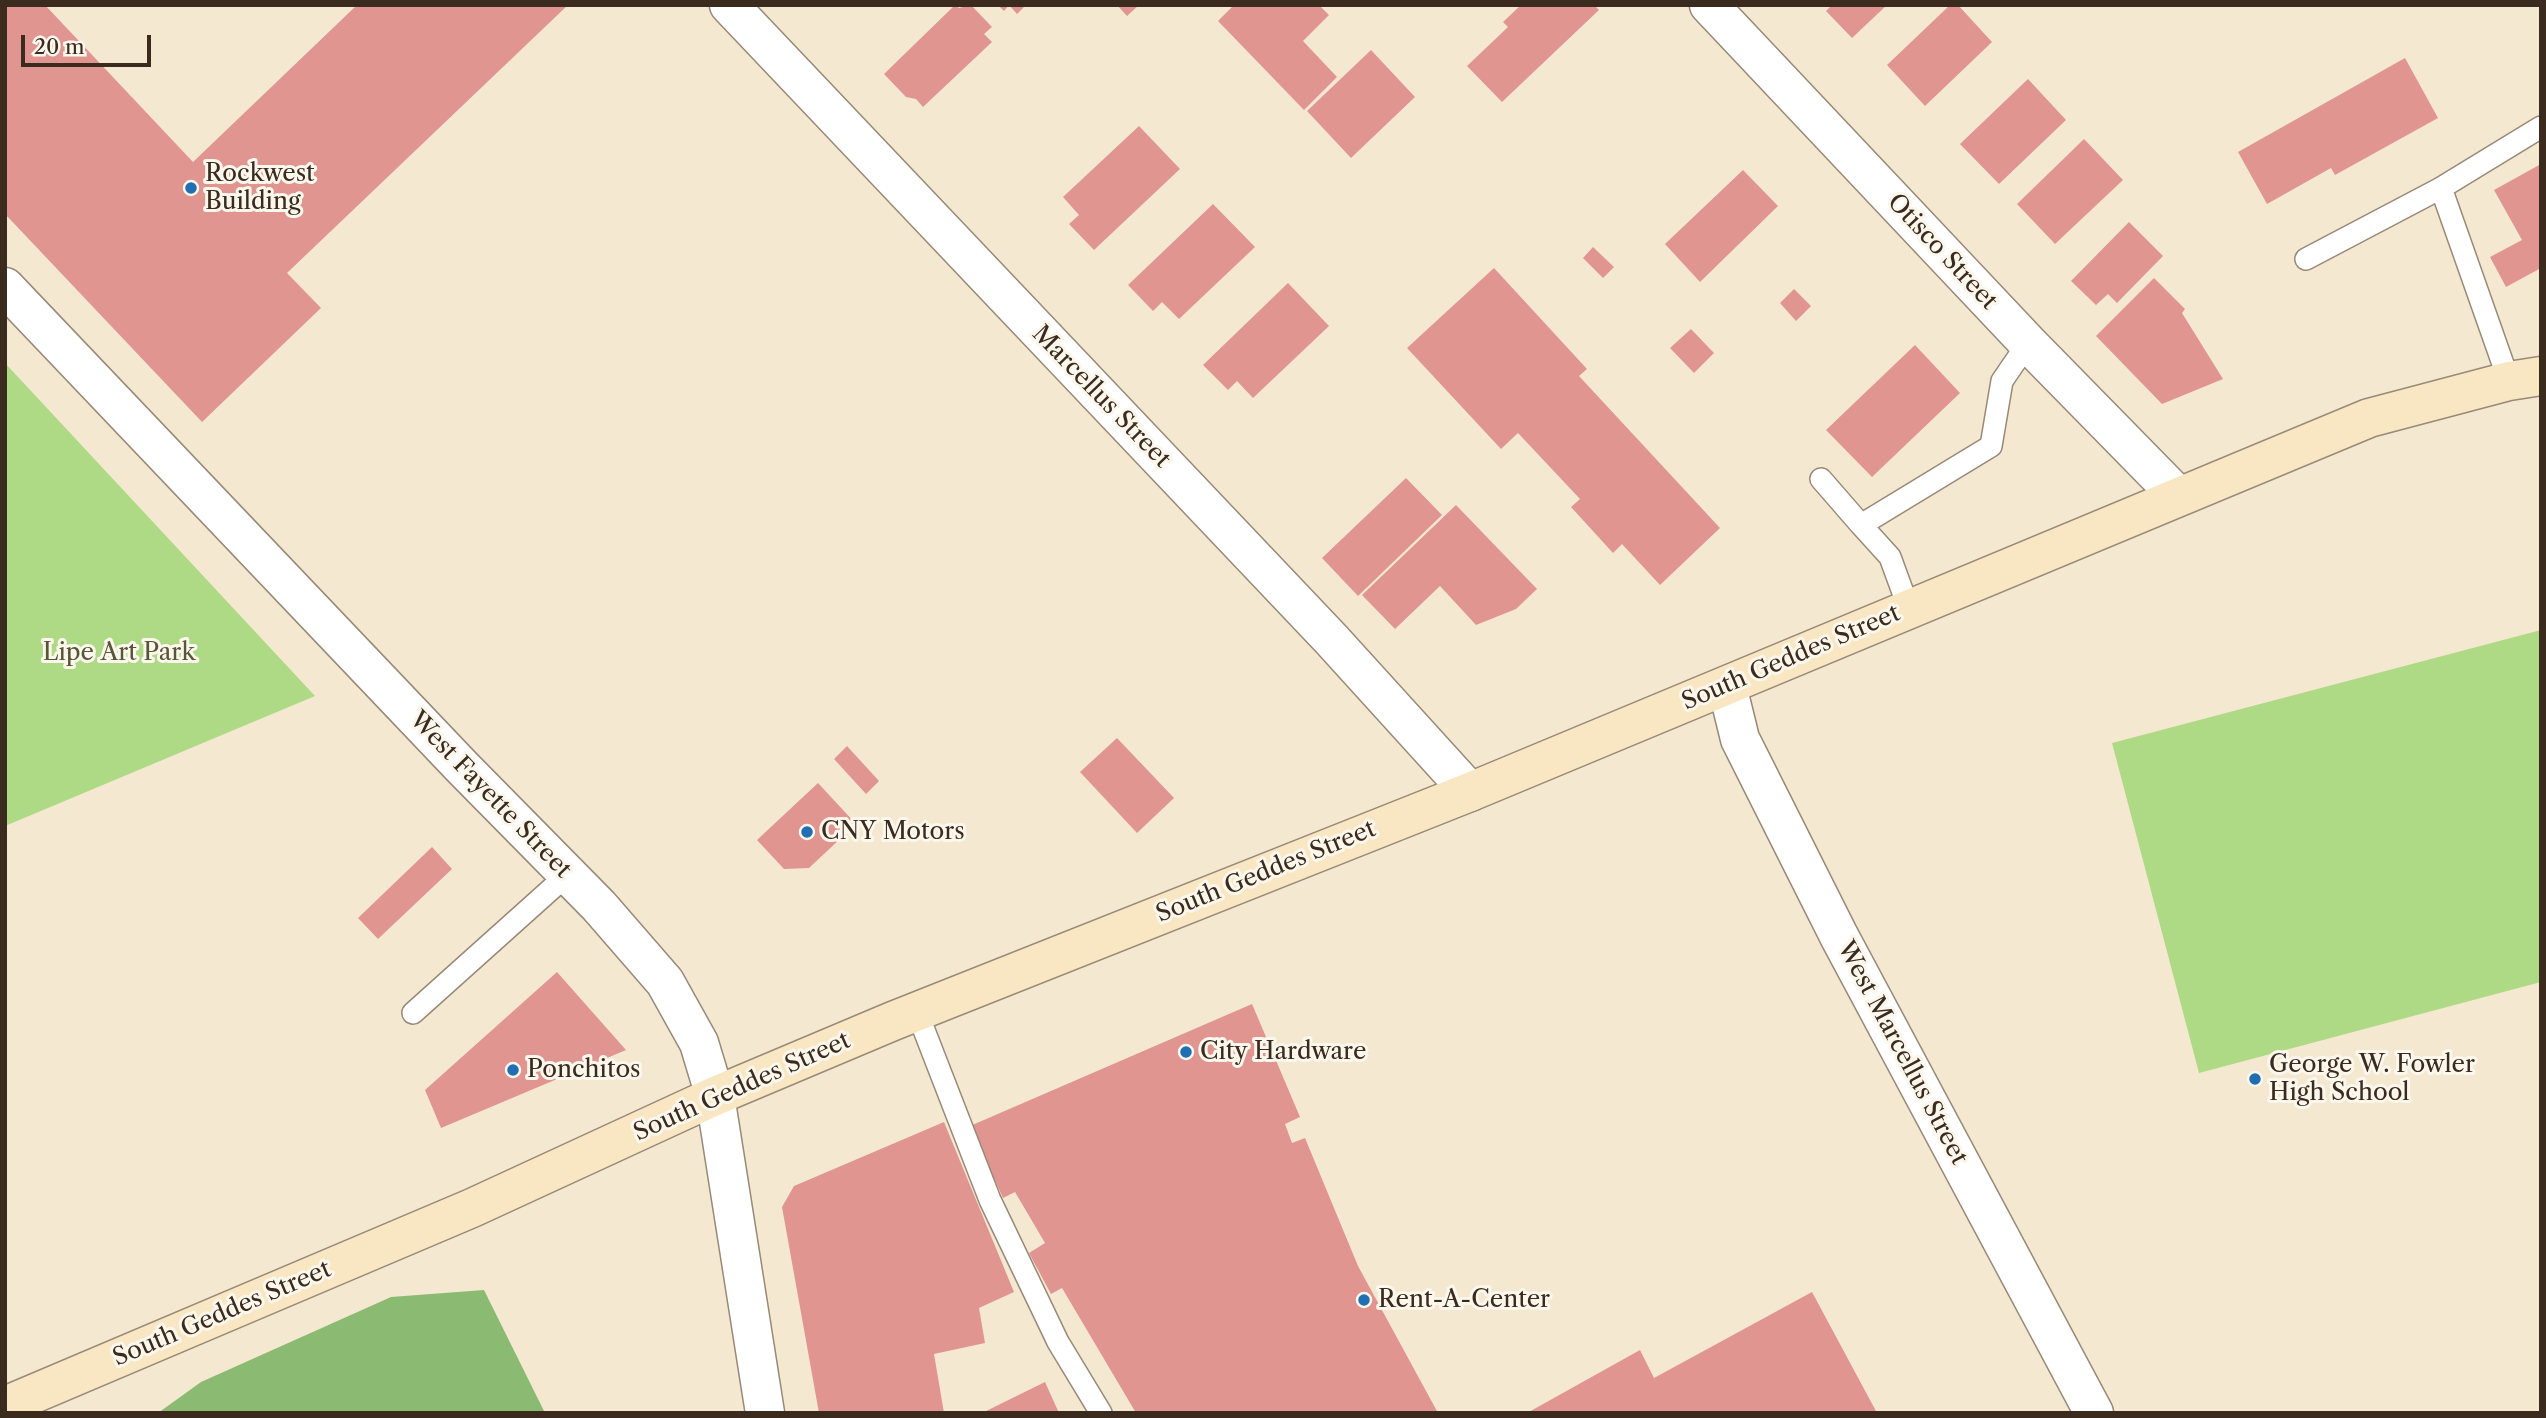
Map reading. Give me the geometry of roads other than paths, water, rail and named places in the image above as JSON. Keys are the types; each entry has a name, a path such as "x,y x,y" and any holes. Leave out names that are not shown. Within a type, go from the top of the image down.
{"main road":[{"name":"South Geddes Street","path":"5,1406 472,1208 715,1096 917,1012 1470,792 2369,418 2525,379"}],"street":[{"name":"Marcellus Street","path":"729,5 1312,619 1470,792"},
{"name":"Otisco Street","path":"1709,5 2028,343 2178,496"},
{"name":"West Fayette Street","path":"5,287 454,759 568,874 665,982 699,1043 715,1096 765,1413"},
{"name":"West Marcellus Street","path":"1727,686 1740,739 1839,936 2094,1413"}],"lane":[{"path":"2306,259 2441,188 2541,127"},
{"path":"2441,188 2525,379"},
{"path":"1861,525 1992,446 2002,381 2028,343"},
{"path":"1821,479 1890,557 1909,609"},
{"path":"413,1013 568,874"},
{"path":"917,1012 990,1200 1058,1342 1101,1413"}],"place":[{"name":"Rockwest Building","path":"191,188"},
{"name":"CNY Motors","path":"807,832"},
{"name":"City Hardware","path":"1186,1052"},
{"name":"Ponchitos","path":"513,1070"},
{"name":"George W. Fowler High School","path":"2255,1079"},
{"name":"Rent-A-Center","path":"1364,1300"}],"park label":[{"name":"Lipe Art Park","path":"119,653"}]}
